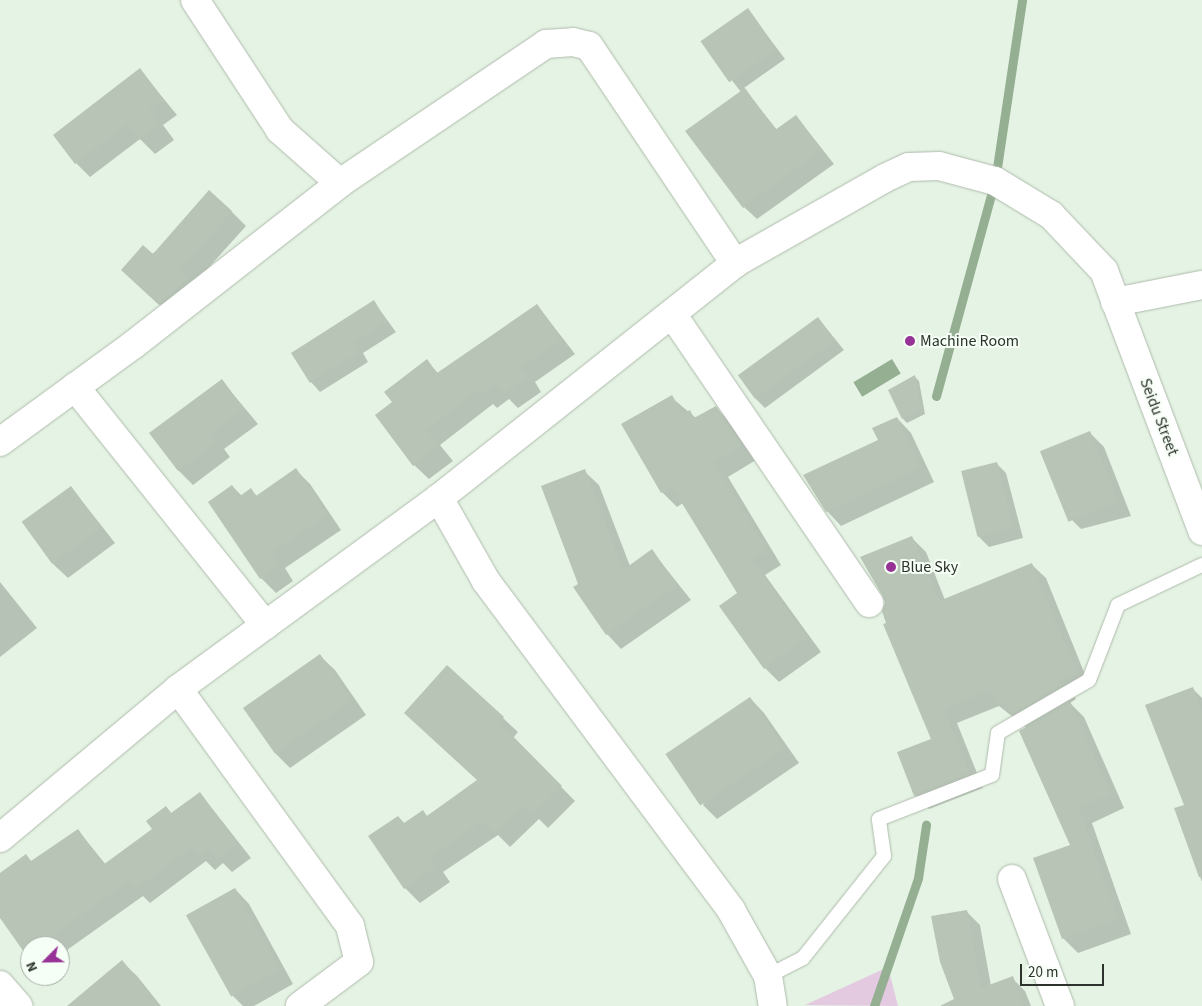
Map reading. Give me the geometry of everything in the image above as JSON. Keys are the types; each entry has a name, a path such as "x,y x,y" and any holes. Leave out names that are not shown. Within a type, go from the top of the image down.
{"street":[{"path":"195,0 280,130 340,183"},
{"path":"0,442 75,387 340,183 546,44 573,42 589,46 736,263"},
{"name":"Seidu Street","path":"0,838 178,689 439,498 736,263 885,178 909,168 939,166 995,181 1051,214 1104,271 1202,531"},
{"path":"1115,302 1202,285"},
{"path":"672,314 869,603"},
{"path":"75,387 266,625"},
{"path":"439,498 486,581 731,910 768,976 773,1006"},
{"path":"178,689 350,926 359,962 300,1006"},
{"path":"1012,879 1060,1006"},
{"path":"0,984 18,1006"}],"lane":[{"path":"768,976 803,958 884,856 879,819 992,775 998,733 1090,680 1118,605 1202,565"}],"shaded area":[{"path":"892,359 901,374 862,397 853,382"},
{"path":"888,967 898,1006 805,1005"}],"building":[{"path":"748,8 777,49 729,82 700,41"},
{"path":"140,68 164,100 149,110 160,125 139,140 128,124 75,164 53,135"},
{"path":"745,88 775,130 796,115 822,150 743,208 685,131"},
{"path":"209,190 232,211 180,270 188,278 159,305 121,270 143,245 153,254"},
{"path":"374,300 387,322 354,343 359,352 310,383 291,353"},
{"path":"537,304 562,339 521,368 528,377 503,394 496,384 481,394 478,390 427,430 439,446 413,466 375,415 392,402 384,392 427,359 437,373"},
{"path":"818,317 835,340 755,399 738,375"},
{"path":"915,375 921,409 902,419 888,390"},
{"path":"222,379 244,409 210,434 216,442 178,471 149,433"},
{"path":"672,395 683,414 690,410 694,418 716,406 743,445 714,462 768,551 752,560 807,637 764,669 719,606 737,593 672,487 661,493 621,424"},
{"path":"897,417 921,468 826,512 803,475 878,440 872,428"},
{"path":"1090,431 1118,501 1068,522 1040,451"},
{"path":"997,462 1013,528 978,537 961,471"},
{"path":"296,468 328,515 271,553 280,566 260,579 208,502 232,485 240,496 251,488 256,496"},
{"path":"585,469 623,570 652,549 677,585 606,635 573,587 578,584 541,486"},
{"path":"71,486 102,528 52,564 22,522"},
{"path":"912,536 939,601 1032,563 1077,673 1060,680 1063,685 1012,715 1006,702 997,706 990,690 944,709 970,774 914,796 897,752 931,739 883,624 886,623 882,611 885,602 860,557"},
{"path":"320,654 352,700 275,754 243,708"},
{"path":"447,665 504,717 499,722 562,786 533,814 524,805 495,834 482,821 430,858 436,867 404,889 368,836 398,816 404,823 423,810 427,816 477,780 404,713"},
{"path":"1193,687 1202,711 1202,877 1199,877 1174,808 1184,805 1145,705"},
{"path":"750,697 785,748 700,805 665,754"},
{"path":"1070,701 1111,794 1079,808 1118,920 1062,939 1033,858 1070,845 1019,731"},
{"path":"200,792 237,844 217,859 210,848 199,856 192,847 135,889 129,881 52,936 20,936 20,946 0,918 0,873 26,854 31,861 78,829 103,865 152,829 146,821 166,806 171,813"},
{"path":"235,888 280,969 231,996 186,915"},
{"path":"967,910 981,988 1013,976 1024,1006 940,1006 954,999 940,962 931,916"},
{"path":"122,960 160,1006 67,1006"}],"waterway":[{"path":"936,396 995,181 1022,0"},
{"path":"874,1006 918,878 926,825"}],"place":[{"name":"Machine Room","path":"910,341"},
{"name":"Blue Sky","path":"891,567"}]}
